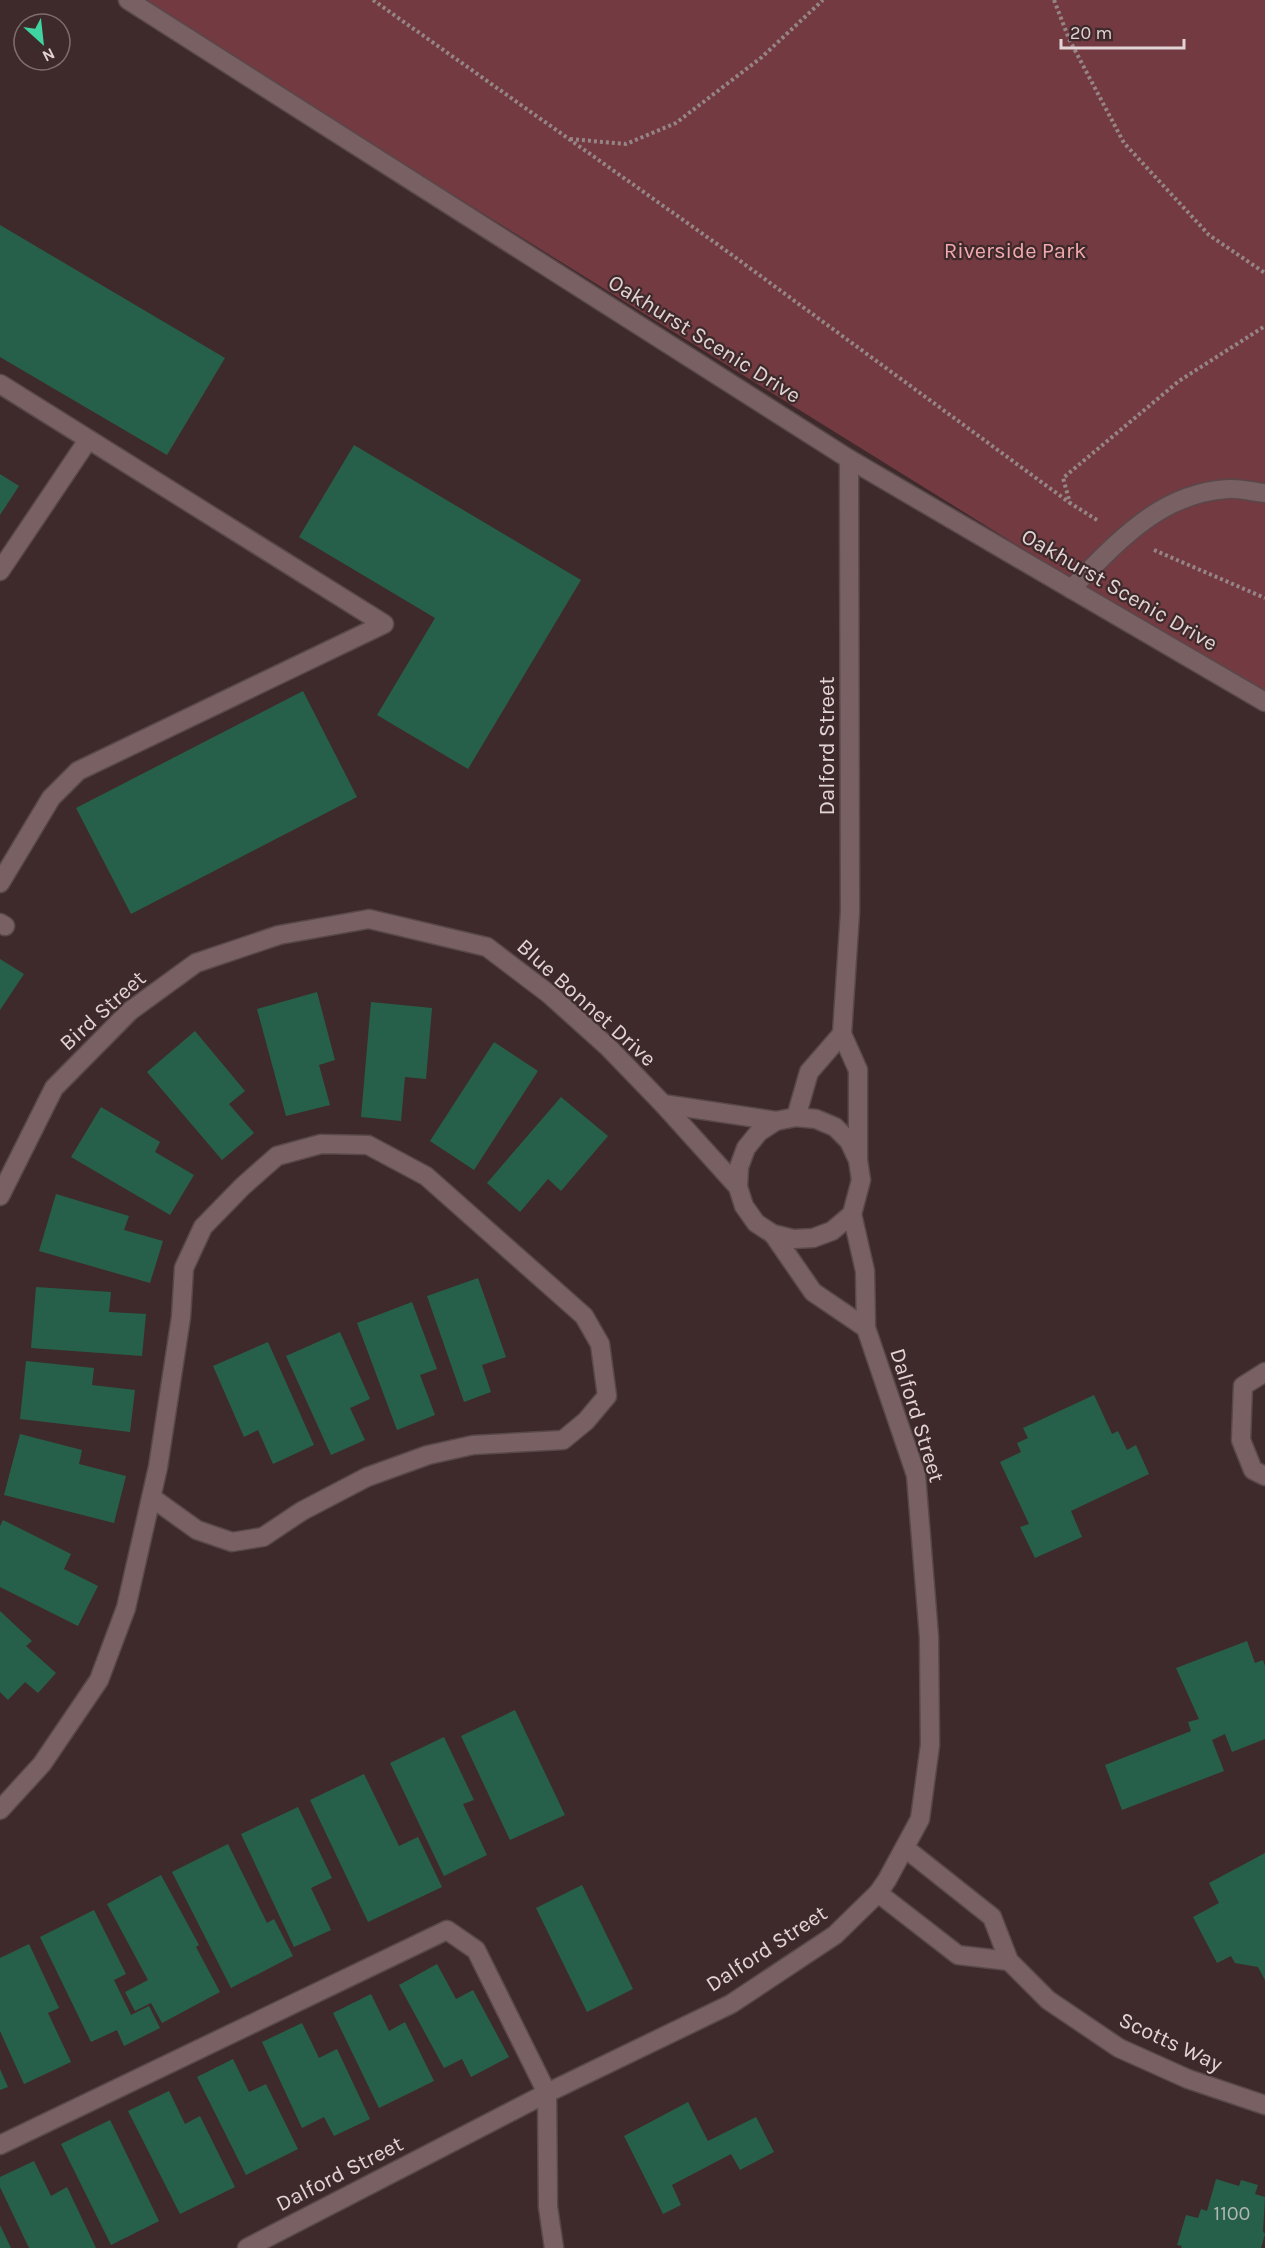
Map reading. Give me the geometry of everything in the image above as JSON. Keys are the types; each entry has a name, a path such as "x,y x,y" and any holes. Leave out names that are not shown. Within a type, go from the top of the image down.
{"street":[{"name":"Oakhurst Scenic Drive","path":"128,0 849,459 1265,702"},
{"path":"0,384 384,624 78,771 51,798 0,883"},
{"path":"0,571 88,440"},
{"name":"Dalford Street","path":"849,459 850,912 842,1034 858,1070 858,1160"},
{"path":"1071,589 1143,520 1195,493 1230,488 1265,493"},
{"name":"Blue Bonnet Drive","path":"369,919 487,947 549,994 600,1039 738,1187"},
{"name":"Bird Street","path":"0,1196 7,1164 54,1088 130,1011 196,963 279,936 369,919"},
{"path":"796,1117 809,1072 842,1034"},
{"path":"663,1104 776,1121 796,1117 816,1119 835,1127 849,1141 858,1160 861,1180 852,1214 832,1231 813,1238 792,1239 773,1234 756,1222 744,1206 738,1187 739,1167 746,1148 759,1132 776,1121"},
{"path":"0,1810 42,1764 99,1680 126,1608 151,1497 158,1467 181,1317 184,1268 203,1227 243,1186 277,1156 321,1144 368,1144 426,1176 584,1316 600,1344 607,1395 586,1421 563,1440 473,1445 428,1455 367,1478 302,1511 262,1537 232,1542 197,1530 151,1497"},
{"name":"Dalford Street","path":"247,2248 547,2093 731,2004 836,1935 878,1893 887,1880 920,1819 930,1745 929,1637 916,1475 866,1328 865,1271 852,1214"},
{"name":"Dalford Street","path":"773,1234 813,1292 866,1328"},
{"path":"1265,1372 1243,1386 1241,1440 1253,1470 1265,1476"},
{"name":"Scotts Way","path":"904,1848 992,1917 1009,1961 1048,2000 1119,2048 1188,2079 1265,2105"},
{"path":"878,1893 958,1955 1009,1961"},
{"path":"0,2145 447,1930 476,1950 547,2093 548,2207 554,2248"}],"path":[{"path":"373,0 717,244 1070,503 1123,537 1265,598"},
{"path":"570,139 626,144 676,123 762,57 823,0"},
{"path":"1054,0 1069,39 1124,143 1209,235 1265,273"},
{"path":"1070,503 1063,478 1179,381 1265,326"}],"green space":[{"name":"Riverside Park","path":"139,0 1265,0 1265,699"}],"building":[{"path":"0,225 225,358 167,455 0,357"},
{"path":"354,445 581,580 468,769 377,715 435,618 299,537"},
{"path":"0,474 19,486 0,515"},
{"path":"303,691 357,797 131,914 76,808"},
{"path":"0,959 24,974 0,1010"},
{"path":"317,992 335,1060 319,1065 330,1105 286,1116 257,1009"},
{"path":"371,1002 432,1008 426,1079 405,1077 401,1121 361,1117"},
{"path":"195,1031 245,1091 229,1104 254,1133 222,1160 147,1072"},
{"path":"494,1042 538,1071 474,1170 430,1141"},
{"path":"561,1097 608,1136 561,1191 548,1179 520,1212 487,1183"},
{"path":"101,1107 160,1142 155,1152 194,1175 170,1215 71,1157"},
{"path":"56,1194 129,1216 124,1230 163,1241 150,1283 39,1251"},
{"path":"478,1278 506,1357 482,1365 491,1392 464,1402 427,1296"},
{"path":"36,1287 111,1292 109,1312 146,1314 142,1356 31,1348"},
{"path":"412,1302 437,1369 420,1375 435,1415 397,1430 357,1323"},
{"path":"340,1332 370,1399 350,1408 365,1440 331,1455 286,1356"},
{"path":"268,1342 314,1445 273,1464 258,1430 244,1437 213,1366"},
{"path":"26,1361 94,1368 92,1385 135,1390 130,1432 20,1419"},
{"path":"1094,1395 1112,1434 1118,1431 1127,1450 1136,1445 1149,1474 1071,1511 1082,1537 1035,1558 1020,1527 1029,1524 1000,1462 1021,1452 1017,1443 1028,1438 1023,1428"},
{"path":"20,1434 82,1450 79,1464 126,1476 114,1523 4,1495"},
{"path":"3,1520 71,1554 64,1569 98,1586 78,1626 0,1587 0,1526"},
{"path":"0,1611 32,1641 26,1646 56,1673 38,1693 25,1682 8,1700 0,1692"},
{"path":"1247,1641 1255,1663 1263,1660 1265,1666 1265,1739 1232,1752 1225,1734 1212,1740 1224,1771 1122,1810 1105,1765 1191,1731 1188,1722 1199,1719 1176,1668"},
{"path":"515,1710 565,1815 510,1840 461,1736"},
{"path":"444,1737 474,1800 463,1804 487,1855 444,1876 390,1763"},
{"path":"364,1774 399,1846 418,1837 442,1887 368,1922 310,1800"},
{"path":"298,1807 332,1878 311,1888 331,1930 294,1947 241,1834"},
{"path":"228,1844 267,1923 274,1919 293,1956 231,1988 172,1872"},
{"path":"1265,1853 1265,1980 1258,1967 1235,1963 1231,1956 1217,1963 1193,1917 1219,1903 1209,1883"},
{"path":"161,1875 199,1945 196,1947 220,1992 162,2023 151,2003 135,2011 125,1992 148,1980 107,1904"},
{"path":"582,1885 633,1989 587,2012 536,1908"},
{"path":"94,1910 126,1974 114,1980 131,2015 149,2006 160,2028 124,2046 117,2030 91,2042 40,1937"},
{"path":"29,1944 59,2008 48,2013 71,2062 24,2084 0,2031 0,1958"},
{"path":"437,1964 456,1999 473,1990 509,2057 471,2077 462,2059 444,2068 399,1985"},
{"path":"371,1994 389,2031 405,2022 434,2081 379,2108 333,2013"},
{"path":"302,2023 319,2058 337,2049 370,2119 334,2136 324,2117 302,2128 262,2042"},
{"path":"233,2059 249,2092 266,2084 298,2149 246,2175 197,2077"},
{"path":"0,2069 8,2087 0,2090"},
{"path":"169,2091 185,2124 200,2116 235,2187 180,2214 128,2111"},
{"path":"688,2102 708,2141 756,2117 774,2152 740,2170 731,2154 672,2185 681,2205 663,2214 624,2136"},
{"path":"110,2120 159,2221 111,2245 61,2144"},
{"path":"34,2161 51,2196 67,2187 96,2248 29,2248 0,2187 0,2177"},
{"path":"1216,2179 1239,2186 1241,2180 1258,2185 1255,2194 1265,2197 1263,2231 1265,2234 1261,2248 1181,2248 1182,2246 1177,2245 1186,2215 1198,2218 1201,2209 1207,2211"},
{"path":"0,2225 11,2248 0,2248"}]}
